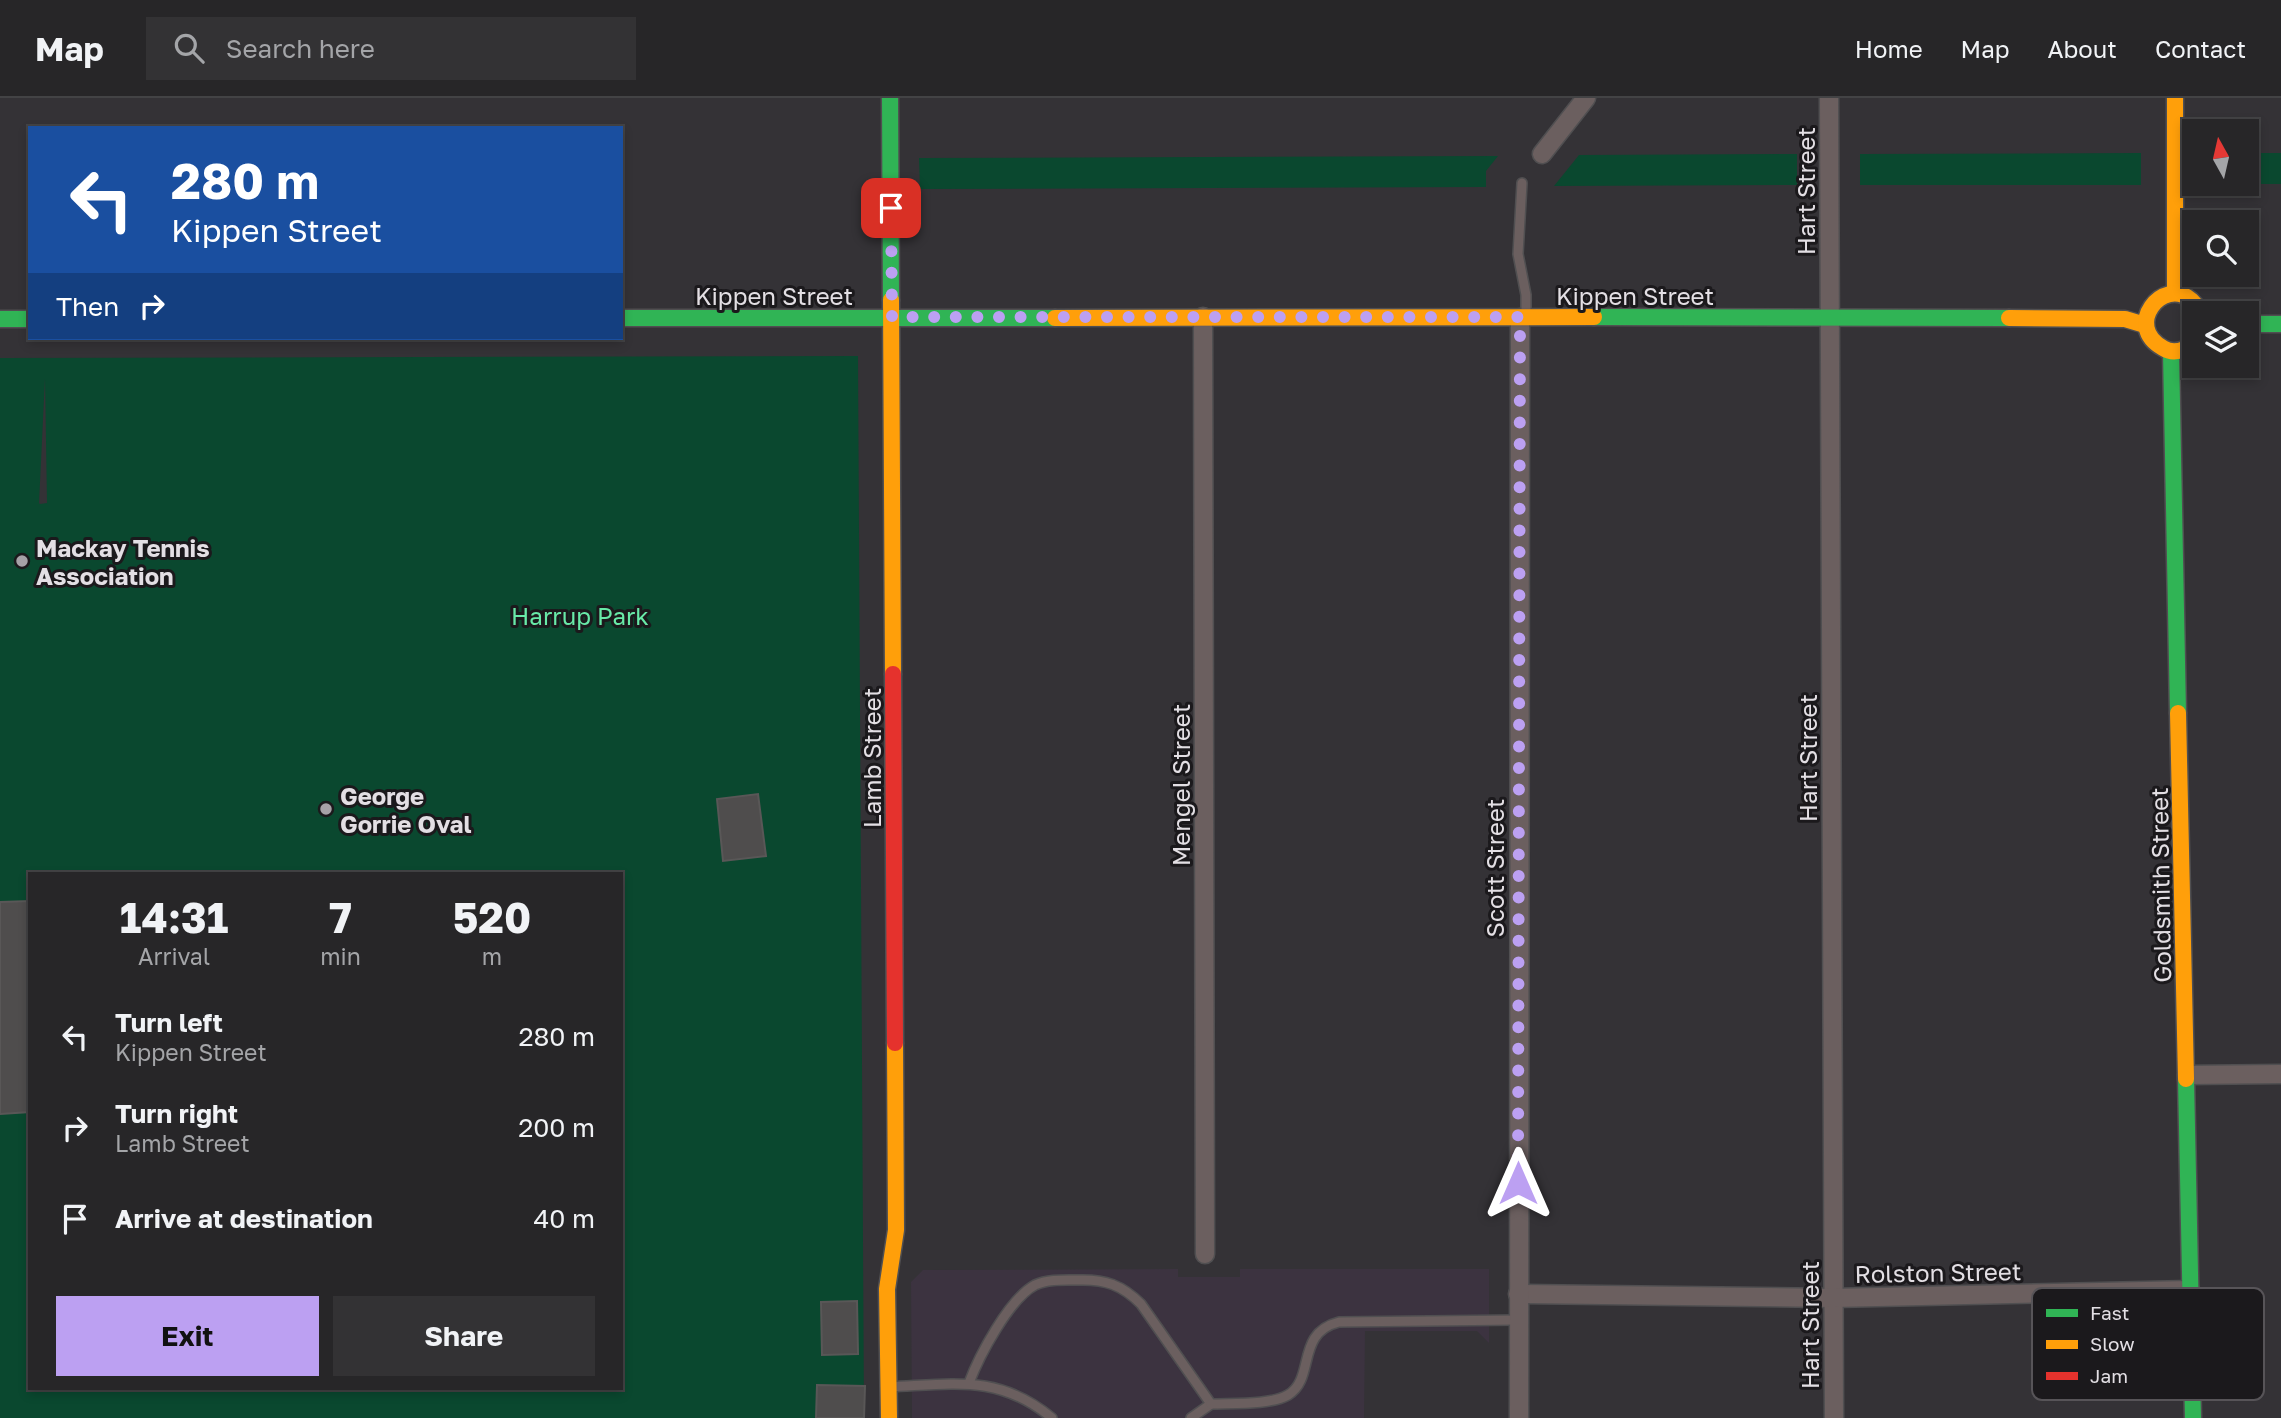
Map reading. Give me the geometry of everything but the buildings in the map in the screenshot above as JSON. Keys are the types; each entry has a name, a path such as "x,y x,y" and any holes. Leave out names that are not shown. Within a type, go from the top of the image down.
{"street":[{"name":"Lamb Street","path":"889,1418 887,1289 896,1230 890,98"},
{"path":"1542,154 1586,98"},
{"name":"Hart Street","path":"1829,98 1834,1418"},
{"path":"2175,98 2175,293"},
{"path":"2182,351 2171,352 2156,345 2149,338 2145,324 2147,313 2160,297 2175,293 2188,296 2195,301"},
{"name":"Mengel Street","path":"1203,317 1205,1254"},
{"name":"Kippen Street","path":"623,318 1830,317 2125,319 2145,324"},
{"name":"Scott Street","path":"1518,1418 1523,318"},
{"path":"0,319 28,319"},
{"path":"2259,324 2281,324"},
{"name":"Goldsmith Street","path":"2171,352 2190,1288"},
{"path":"2187,1075 2281,1074"},
{"name":"Rolston Street","path":"1518,1294 1833,1298 2032,1294"},
{"name":"Goldsmith Street","path":"2193,1400 2193,1418"}],"lane":[{"name":"Scott Street","path":"1522,183 1518,254 1526,295 1523,318"},
{"path":"969,1383 989,1341 1023,1294 1049,1280 1102,1280 1128,1291 1141,1304 1212,1404"},
{"path":"1191,1418 1212,1404 1266,1401 1280,1399 1291,1393 1297,1386 1315,1336 1326,1325 1347,1322 1518,1320"},
{"path":"888,1387 969,1383 1014,1392 1036,1404 1052,1418"}],"shaded area":[{"path":"1178,1269 1178,1277 1240,1277 1240,1269 1489,1269 1489,1343 1477,1331 1365,1331 1364,1418 912,1418 911,1282 923,1270"}],"green space":[{"path":"2141,153 2141,185 1860,185 1860,154"},
{"path":"2259,153 2281,153 2281,184 2259,184"},
{"path":"1797,154 1797,185 1554,186 1579,155"},
{"path":"1498,156 1486,171 1486,187 920,189 919,158"},
{"name":"Harrup Park","path":"858,356 864,1418 0,1418 0,358","holes":["45,378 47,503 39,503"]}],"traffic: fast":[{"path":"890,98 891,300"},
{"path":"1594,317 2009,318"},
{"path":"623,318 1055,318"},
{"path":"0,319 28,319"},
{"path":"2259,324 2281,324"},
{"path":"2171,352 2178,713"},
{"path":"2186,1079 2190,1288"},
{"path":"2193,1400 2193,1418"}],"traffic: slow":[{"path":"2175,98 2175,293"},
{"path":"2182,350 2171,351 2152,339 2147,328 2147,317 2159,299 2169,294 2180,294 2192,301"},
{"path":"891,300 893,674"},
{"path":"1055,318 1594,317"},
{"path":"2009,318 2125,319 2145,325"},
{"path":"2178,713 2186,1079"},
{"path":"889,1418 887,1289 896,1230 895,1043"}],"traffic: jam":[{"path":"893,674 895,1043"}],"place":[{"name":"Mackay Tennis Association","path":"22,561"},
{"name":"George Gorrie Oval","path":"326,809"}],"route":[{"path":"891,208 892,317 1520,317 1518,1183"}]}
